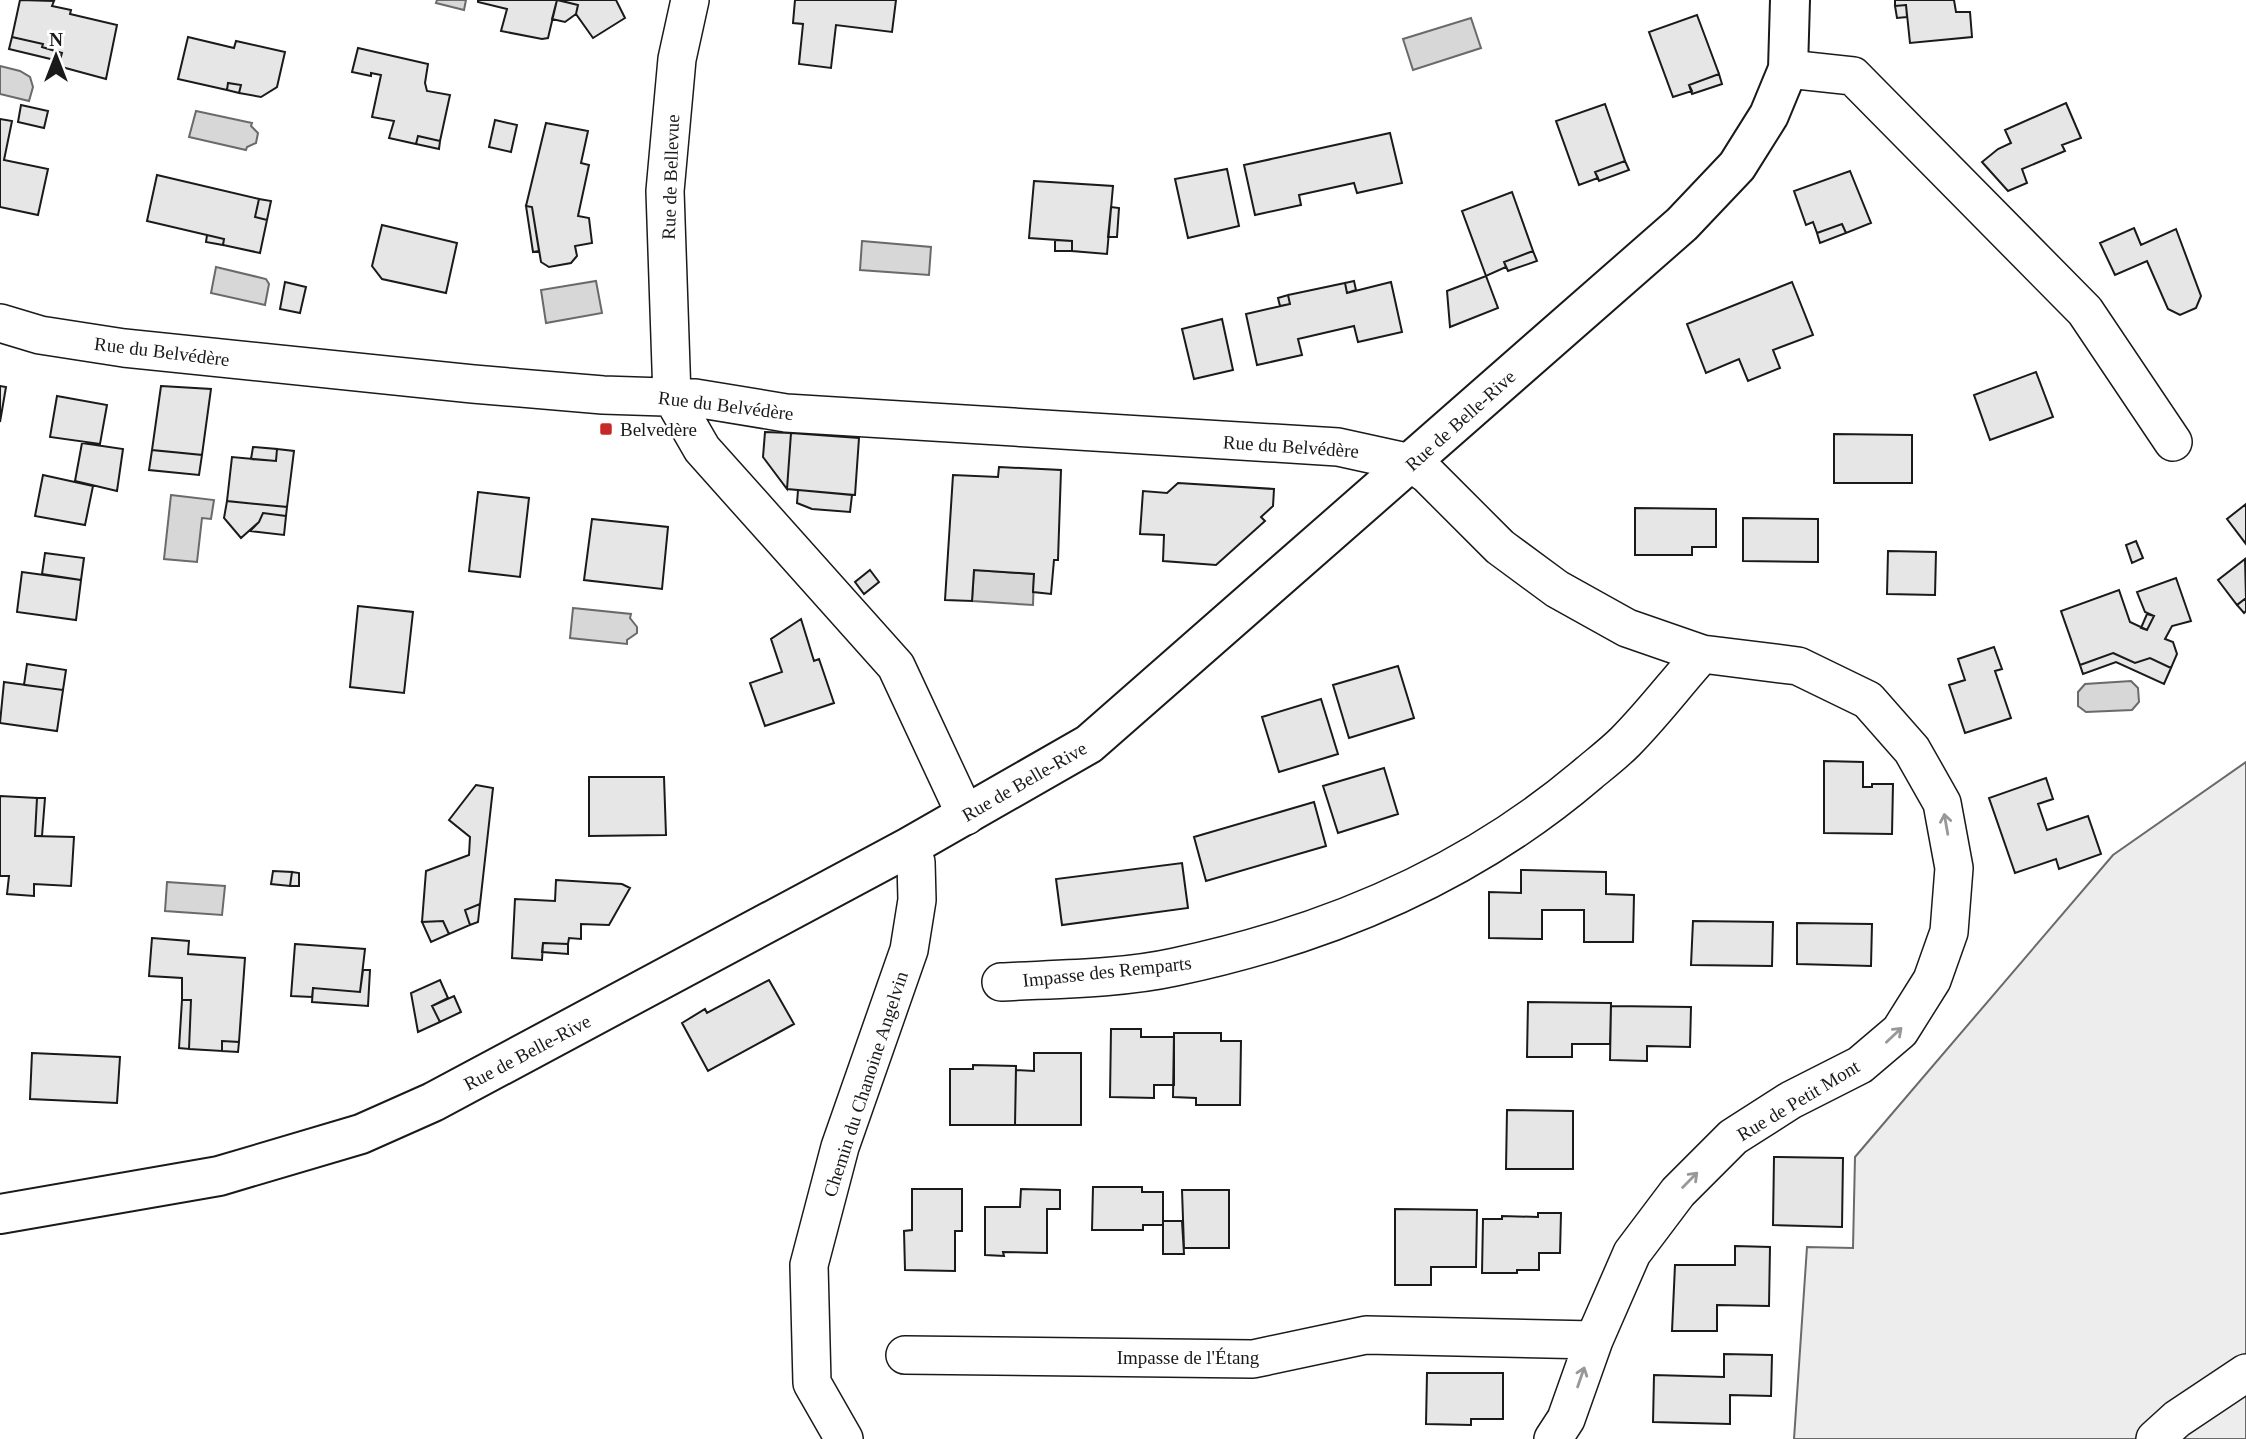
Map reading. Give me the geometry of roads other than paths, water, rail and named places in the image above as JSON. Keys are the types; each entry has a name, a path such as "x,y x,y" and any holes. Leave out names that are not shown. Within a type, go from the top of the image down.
{"street":[{"name":"Rue de Bellevue","path":"672,397 665,191 677,59 690,0"},
{"name":"Rue de Belle-Rive","path":"0,1214 219,1176 361,1134 433,1102 909,847 1089,744 1682,224 1737,166 1769,115 1788,69 1790,0"},
{"path":"1788,69 1853,76 2085,311 2173,442"},
{"name":"Rue du Belvédère","path":"0,323 40,335 124,348 473,384 603,395 695,398 786,413 1338,447 1389,456 1411,463"},
{"path":"672,397 702,449 896,666 965,816"},
{"name":"Rue de Petit Mont","path":"1411,463 1428,475 1500,547 1557,589 1627,628 1702,654 1798,666 1868,700 1912,750 1942,803 1954,868 1949,932 1932,980 1900,1031 1860,1065 1791,1100 1733,1137 1678,1192 1632,1253 1594,1340 1566,1419 1553,1439"},
{"name":"Impasse des Remparts","path":"1001,982 1084,978 1173,968 1282,940 1379,905 1482,852 1555,802 1625,742 1702,654"},
{"name":"Chemin du Chanoine Angelvin","path":"844,1439 812,1383 809,1265 839,1147 909,950 917,900 916,862 909,847"},
{"name":"Impasse de l'Étang","path":"905,1355 1253,1359 1366,1335 1594,1340"},
{"path":"2155,1439 2177,1419 2246,1373"}],"place":[{"name":"Belvedère","path":"606,429"}]}
